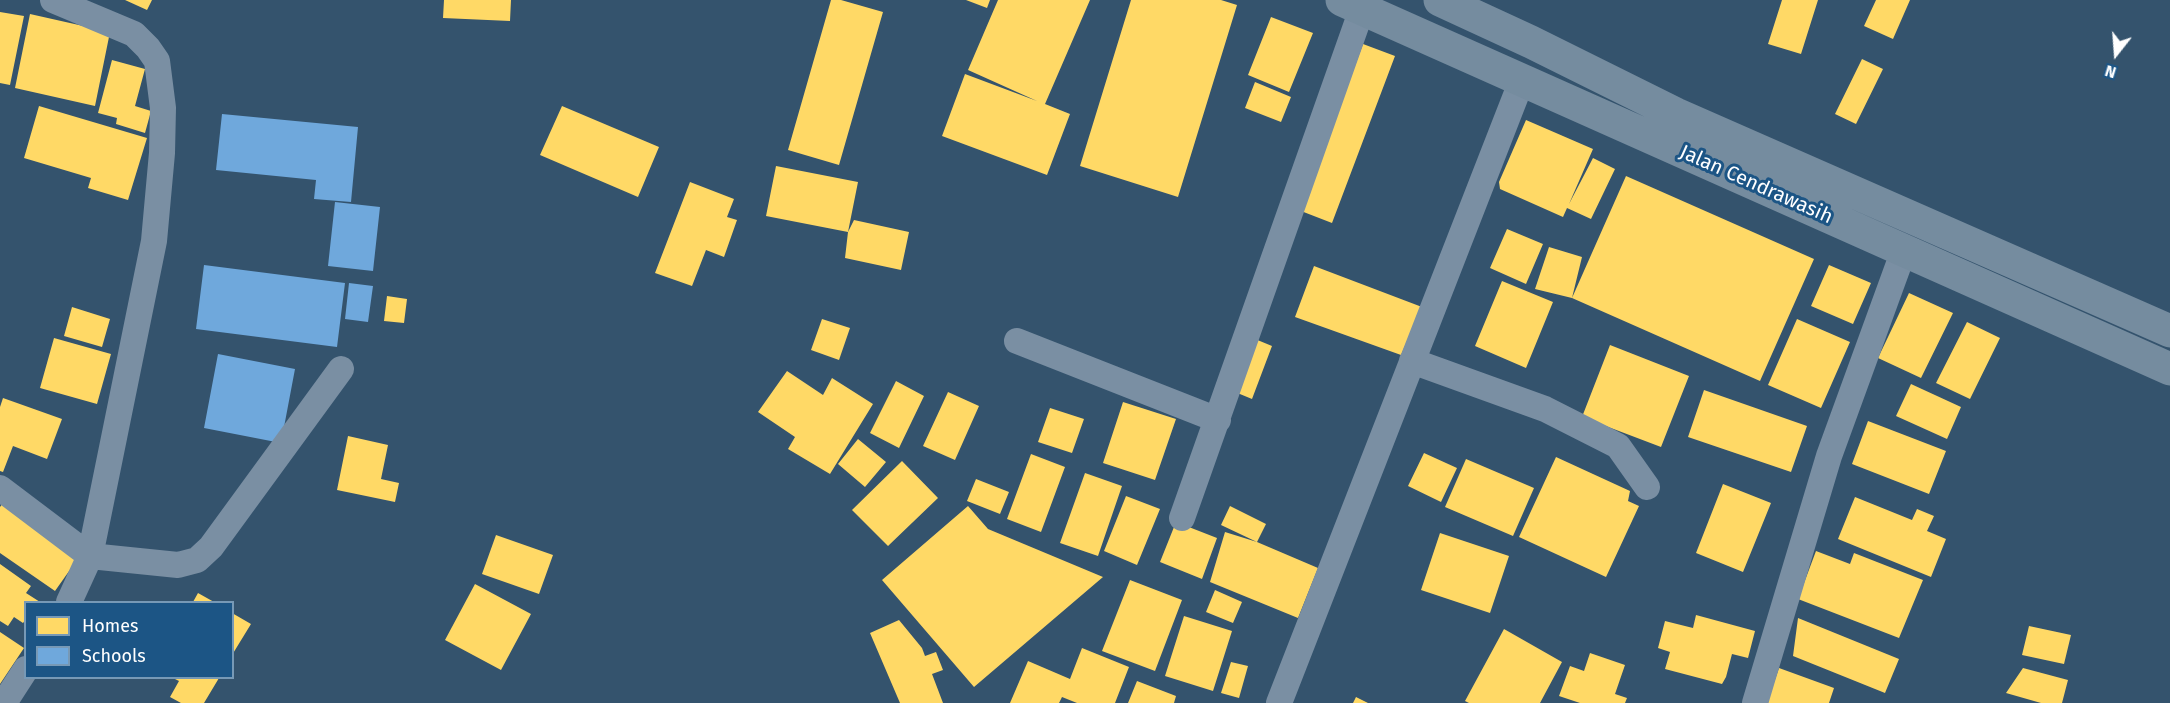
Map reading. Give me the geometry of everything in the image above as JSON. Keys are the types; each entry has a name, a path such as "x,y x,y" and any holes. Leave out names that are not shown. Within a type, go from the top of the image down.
{"main road":[{"name":"Jalan Cendrawasih","path":"1440,0 1676,114 2170,331"},
{"name":"Jalan Cendrawasih","path":"1352,5 2170,369"}],"street":[{"path":"53,0 134,34 157,61 163,108 162,153 154,241 90,556 70,601"},
{"path":"1182,518 1218,420 1352,5"},
{"path":"1279,703 1522,80"},
{"path":"1755,703 1829,456 1904,250"},
{"path":"1017,341 1218,420"},
{"path":"1412,362 1545,410 1618,446 1647,487"},
{"path":"0,488 90,556 177,565 197,560 211,547 341,369"},
{"path":"4,703 24,672"}],"building: Homes":[{"path":"125,0 152,0 147,10"},
{"path":"444,0 511,0 510,21 443,18"},
{"path":"831,0 841,0 883,12 839,165 788,150"},
{"path":"966,0 990,0 987,8"},
{"path":"998,0 1090,0 1045,104 1070,114 1047,175 942,136 965,74 1037,101 968,70"},
{"path":"1131,0 1221,0 1237,5 1178,197 1080,166"},
{"path":"1782,0 1818,0 1801,54 1768,44"},
{"path":"1876,0 1910,0 1893,39 1864,26"},
{"path":"0,12 24,16 10,85 0,83"},
{"path":"30,14 110,32 95,106 15,88"},
{"path":"1271,17 1313,33 1289,92 1248,75"},
{"path":"1363,44 1395,56 1332,223 1301,211"},
{"path":"1862,59 1883,69 1856,124 1835,114"},
{"path":"112,60 145,69 135,106 151,111 145,133 116,124 117,118 98,113"},
{"path":"1255,82 1291,97 1281,122 1245,108"},
{"path":"39,106 147,138 128,200 88,188 91,178 24,158"},
{"path":"562,106 659,147 638,197 540,155"},
{"path":"1526,120 1593,149 1569,204 1593,158 1615,169 1591,219 1567,208 1563,217 1500,189 1499,182"},
{"path":"776,166 858,182 848,232 766,216"},
{"path":"1626,176 1814,259 1760,381 1572,298"},
{"path":"690,182 734,199 727,217 737,220 724,257 706,250 692,286 655,273"},
{"path":"854,220 909,232 901,270 845,258 848,232"},
{"path":"1507,229 1543,244 1526,284 1490,268"},
{"path":"1549,247 1582,257 1572,298 1535,289"},
{"path":"1829,265 1871,283 1853,324 1811,306"},
{"path":"1314,266 1422,307 1401,355 1295,317"},
{"path":"1502,281 1553,302 1526,368 1475,346"},
{"path":"1909,293 1953,313 1921,378 1878,358"},
{"path":"387,296 407,299 404,323 384,321"},
{"path":"72,307 110,319 102,347 64,336"},
{"path":"822,319 850,328 839,360 811,350"},
{"path":"1797,319 1850,342 1821,408 1768,385"},
{"path":"1967,322 2000,338 1970,399 1936,383"},
{"path":"54,338 111,354 97,404 40,388"},
{"path":"1255,339 1272,346 1252,399 1235,392"},
{"path":"1610,345 1689,376 1661,447 1582,417"},
{"path":"787,371 823,395 832,378 873,404 830,474 788,449 795,437 758,412"},
{"path":"896,381 924,396 899,448 870,433"},
{"path":"1911,384 1961,407 1947,439 1896,416"},
{"path":"1704,390 1807,426 1791,472 1688,437"},
{"path":"948,392 979,406 955,460 923,446"},
{"path":"3,398 62,419 47,459 13,446 3,472 0,471 0,407"},
{"path":"1123,402 1176,419 1155,480 1103,463"},
{"path":"1050,408 1084,419 1072,453 1038,442"},
{"path":"1868,421 1946,451 1929,494 1852,464"},
{"path":"348,436 388,445 381,479 399,483 395,502 337,490"},
{"path":"858,439 886,462 865,487 838,464"},
{"path":"1424,453 1457,468 1441,502 1408,486"},
{"path":"1031,454 1065,467 1041,532 1007,519"},
{"path":"1556,457 1630,491 1628,501 1639,506 1606,577 1519,537"},
{"path":"1466,459 1534,488 1513,536 1445,507"},
{"path":"902,461 938,498 888,546 852,510"},
{"path":"1085,473 1122,486 1098,556 1060,543"},
{"path":"976,479 1009,492 1000,514 967,501"},
{"path":"1723,484 1771,503 1743,572 1696,553"},
{"path":"1126,496 1160,509 1137,565 1104,551"},
{"path":"1855,497 1912,520 1917,509 1934,516 1927,531 1946,539 1931,577 1838,539"},
{"path":"3,503 79,557 55,591 0,553 0,507"},
{"path":"968,506 988,529 1103,577 974,687 882,580"},
{"path":"1230,506 1266,524 1257,542 1221,525"},
{"path":"1176,522 1217,538 1202,579 1160,562"},
{"path":"1225,532 1257,542 1318,568 1298,618 1210,582"},
{"path":"1440,533 1509,556 1490,613 1421,590"},
{"path":"496,535 553,555 539,594 482,574"},
{"path":"1816,551 1850,564 1854,553 1923,580 1899,638 1798,599"},
{"path":"0,564 31,586 26,593 38,601 24,601 23,623 14,617 8,626 0,621"},
{"path":"1130,580 1182,600 1155,671 1102,651"},
{"path":"475,584 531,614 501,670 445,640"},
{"path":"1215,590 1242,602 1233,623 1206,612"},
{"path":"198,593 212,601 194,601"},
{"path":"234,614 251,624 234,652"},
{"path":"1696,615 1755,631 1748,658 1732,654 1722,684 1665,669 1670,652 1658,648 1665,621 1693,628"},
{"path":"1184,616 1232,631 1213,691 1165,676"},
{"path":"1798,618 1899,659 1885,693 1793,656"},
{"path":"899,620 922,648 925,656 936,652 943,670 932,674 943,703 900,703 870,633"},
{"path":"2029,626 2071,635 2064,664 2022,655"},
{"path":"1504,629 1562,662 1540,703 1469,703 1465,701"},
{"path":"0,632 24,648 0,684"},
{"path":"1082,648 1129,667 1115,703 1077,703 1062,697 1059,703 1010,703 1028,661 1070,679"},
{"path":"1590,653 1625,665 1615,694 1627,698 1625,703 1580,703 1559,696 1570,666 1584,671"},
{"path":"1231,662 1248,666 1239,698 1221,693"},
{"path":"1779,668 1834,688 1829,703 1767,703"},
{"path":"2023,668 2068,680 2062,703 2041,703 2006,693"},
{"path":"175,679 218,679 204,703 181,703 170,697 179,681"},
{"path":"1137,681 1176,696 1174,703 1128,703"},
{"path":"1356,697 1368,703 1353,703"}],"building: Schools":[{"path":"222,114 358,127 351,202 314,199 316,180 216,170"},
{"path":"335,202 380,207 373,271 328,266"},
{"path":"204,265 345,283 337,347 196,329"},
{"path":"349,283 373,286 368,322 345,319"},
{"path":"218,354 295,369 281,443 204,428"}]}
